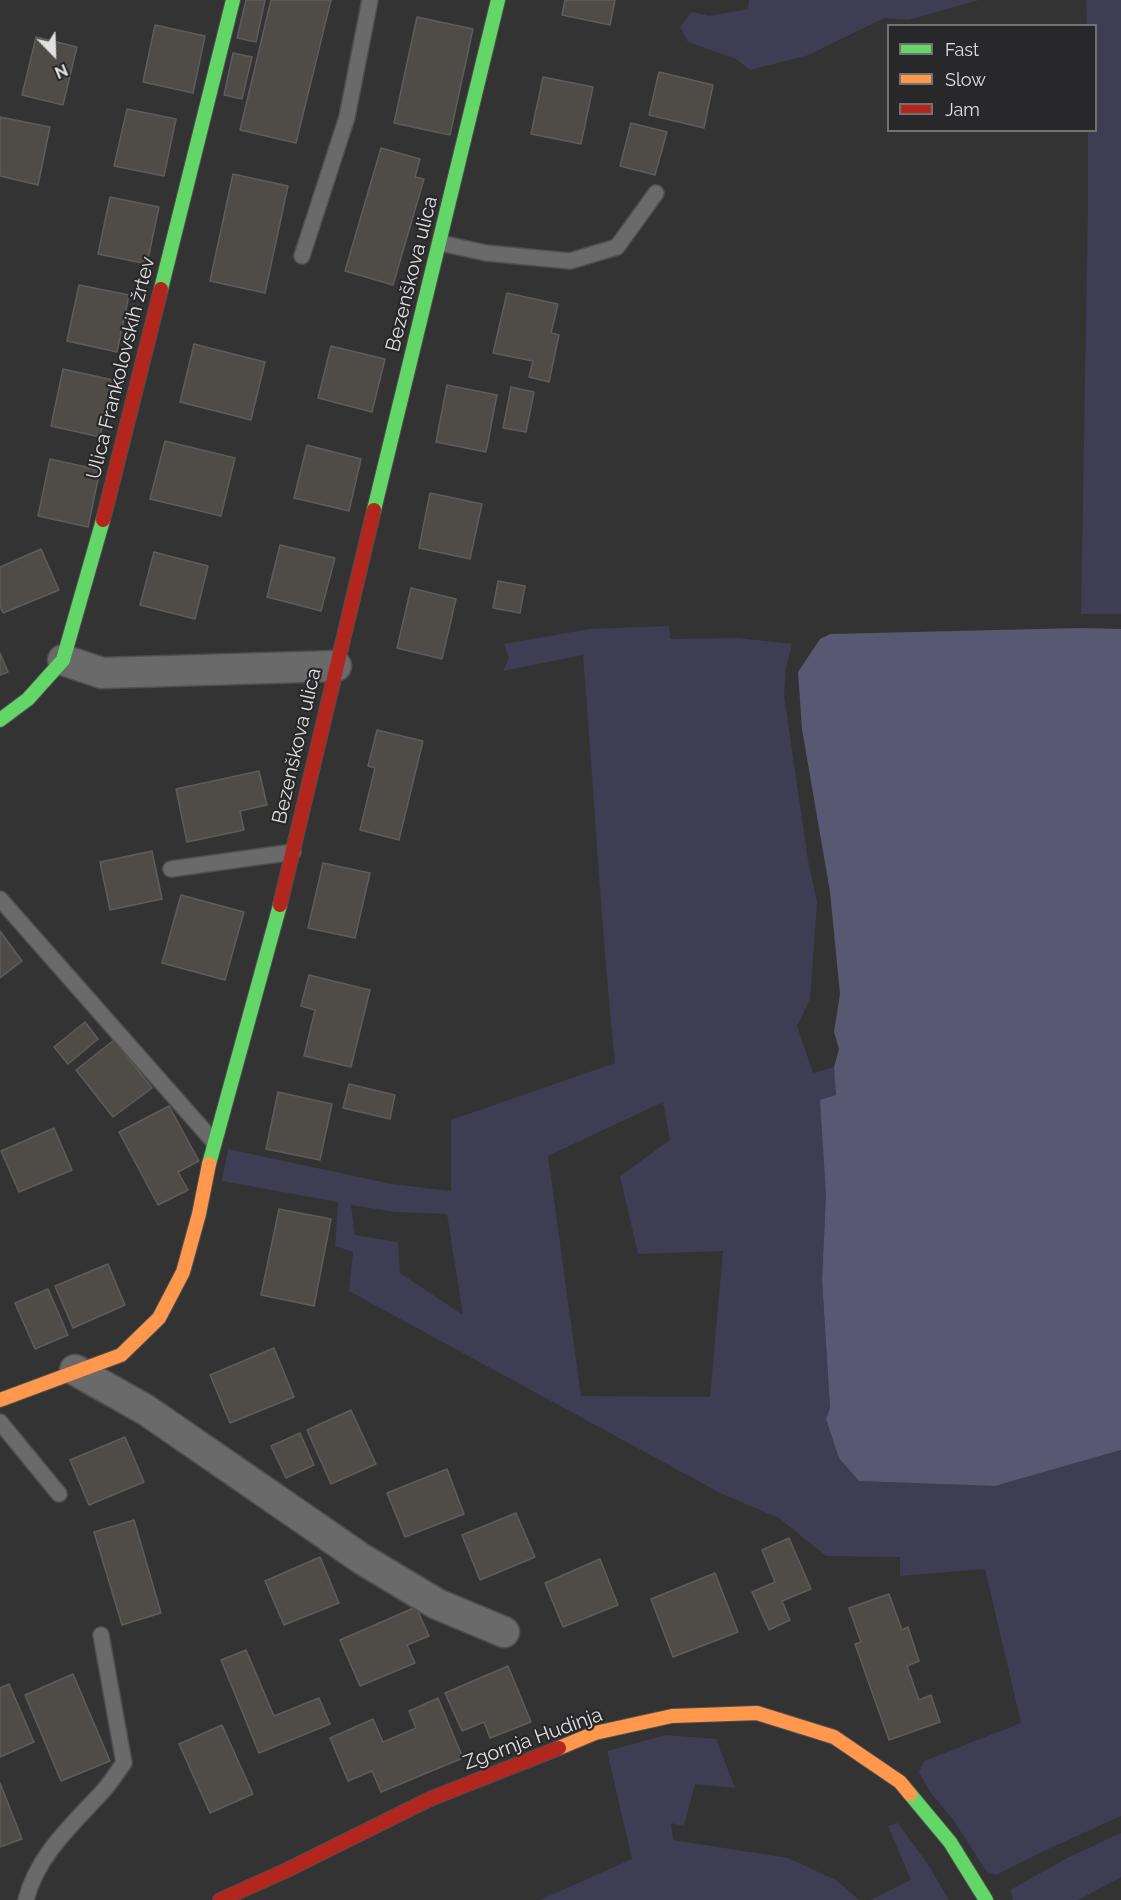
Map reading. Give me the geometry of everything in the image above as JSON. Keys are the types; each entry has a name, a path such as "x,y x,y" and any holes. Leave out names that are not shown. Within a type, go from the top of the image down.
{"street":[{"name":"Ulica Frankolovskih žrtev","path":"0,720 28,699 63,660 113,485 233,0"},
{"name":"Bezenškova ulica","path":"0,1400 75,1370 121,1355 159,1318 183,1272 199,1214 214,1142 277,919 498,0"},
{"path":"63,660 102,673 336,666"},
{"path":"75,1370 146,1410 352,1552 436,1604 504,1632"},
{"name":"Zgornja Hudinja","path":"220,1900 285,1871 430,1799 595,1733 672,1716 757,1713 834,1737 900,1782 950,1842 986,1900"}],"lane":[{"path":"302,256 347,117 370,0"},
{"path":"440,243 486,253 570,261 617,247 656,193"},
{"path":"171,868 293,852"},
{"path":"0,899 214,1142"},
{"path":"0,1422 59,1494"},
{"path":"26,1900 30,1883 62,1833 105,1788 124,1763 101,1635"}],"shaded area":[{"path":"749,0 979,0 908,20 884,18 809,55 750,70 736,59 688,42 680,27 692,12 709,16 748,9"},
{"path":"1086,0 1121,0 1121,614 1081,614 1088,132 1097,132 1097,24 1087,24"},
{"path":"669,626 670,639 738,638 792,644 786,668 784,695 808,860 817,902 810,999 797,1026 813,1073 834,1067 837,1095 826,1195 822,1279 830,1409 826,1419 859,1481 995,1486 1121,1450 1121,1816 996,1875 987,1872 952,1818 930,1792 919,1772 924,1761 1021,1723 985,1569 900,1576 900,1557 826,1556 779,1518 722,1494 349,1291 353,1252 335,1246 338,1202 222,1181 228,1149 392,1184 451,1191 451,1120 615,1063 583,655 503,671 509,658 504,644 589,629","holes":["663,1102 670,1140 620,1176 638,1254 723,1251 710,1397 581,1396 548,1156","351,1205 395,1212 447,1214 463,1315 400,1273 398,1242 355,1235"]},
{"path":"1121,629 1121,1450 995,1486 859,1481 839,1458 826,1419 830,1408 822,1279 826,1195 820,1100 836,1095 834,1067 839,1049 834,1032 840,994 830,892 802,729 798,672 820,639 830,634"},
{"path":"666,1735 716,1739 735,1788 695,1784 684,1826 671,1823 673,1840 788,1858 836,1880 859,1900 540,1900 632,1859 607,1751"},
{"path":"898,1823 929,1866 949,1900 871,1900 911,1880 888,1826"},
{"path":"1121,1833 1121,1877 1078,1900 1013,1900 1010,1890 1069,1857"}],"building":[{"path":"246,0 265,0 256,42 237,38"},
{"path":"271,0 331,0 296,143 240,130"},
{"path":"565,0 615,0 610,25 562,15"},
{"path":"417,17 473,29 450,135 394,123"},
{"path":"155,25 205,36 193,93 143,82"},
{"path":"36,37 77,47 63,105 22,95"},
{"path":"233,53 252,57 242,99 224,95"},
{"path":"659,72 713,85 704,128 649,115"},
{"path":"543,77 593,87 581,144 531,134"},
{"path":"127,109 176,119 164,176 114,166"},
{"path":"0,117 50,127 38,185 0,176"},
{"path":"631,123 667,132 655,175 620,166"},
{"path":"381,148 420,159 415,177 424,179 393,285 345,271"},
{"path":"233,174 288,186 265,293 210,281"},
{"path":"110,197 159,207 147,264 98,254"},
{"path":"79,285 129,295 117,352 67,341"},
{"path":"507,293 558,304 551,333 559,335 549,382 529,377 533,361 493,353"},
{"path":"194,344 265,362 251,420 180,402"},
{"path":"331,346 385,359 372,412 318,398"},
{"path":"63,369 113,380 100,437 51,426"},
{"path":"447,385 497,395 486,452 436,442"},
{"path":"511,387 534,392 526,432 503,428"},
{"path":"165,441 235,458 221,516 150,499"},
{"path":"307,445 361,459 349,511 294,498"},
{"path":"50,459 100,470 88,527 38,516"},
{"path":"430,493 482,504 470,559 419,548"},
{"path":"280,545 335,558 321,611 267,597"},
{"path":"41,549 59,590 3,613 0,606 0,567"},
{"path":"154,552 208,566 195,619 140,605"},
{"path":"498,581 525,586 520,613 493,608"},
{"path":"411,588 456,599 442,659 397,648"},
{"path":"0,653 8,672 0,675"},
{"path":"377,730 423,741 399,840 360,830 375,768 368,766"},
{"path":"259,771 267,805 240,811 244,830 187,842 176,789"},
{"path":"152,851 162,899 110,910 100,862"},
{"path":"323,863 370,873 355,938 308,928"},
{"path":"181,895 244,912 225,980 162,963"},
{"path":"0,931 22,961 0,978"},
{"path":"309,975 370,990 351,1067 304,1056 315,1010 301,1006"},
{"path":"85,1022 98,1039 68,1064 54,1047"},
{"path":"114,1040 152,1088 113,1117 76,1070"},
{"path":"349,1084 395,1095 390,1119 343,1108"},
{"path":"278,1092 332,1104 320,1160 266,1149"},
{"path":"169,1106 199,1161 178,1172 188,1190 158,1205 119,1132"},
{"path":"54,1128 72,1170 19,1192 1,1151"},
{"path":"279,1209 331,1219 314,1306 261,1295"},
{"path":"108,1264 125,1305 73,1328 55,1286"},
{"path":"48,1289 68,1335 35,1349 15,1303"},
{"path":"274,1348 294,1397 230,1423 210,1375"},
{"path":"351,1410 376,1464 331,1484 307,1430"},
{"path":"300,1433 314,1465 286,1478 271,1446"},
{"path":"125,1437 144,1482 89,1505 70,1460"},
{"path":"447,1469 464,1514 405,1537 387,1493"},
{"path":"516,1513 535,1557 480,1580 462,1535"},
{"path":"134,1520 161,1613 122,1625 94,1532"},
{"path":"789,1538 811,1589 782,1601 790,1620 769,1630 752,1592 775,1582 762,1550"},
{"path":"320,1557 339,1603 284,1625 265,1581"},
{"path":"600,1559 618,1605 563,1627 545,1583"},
{"path":"715,1573 738,1632 673,1657 651,1599"},
{"path":"889,1594 902,1630 908,1627 919,1661 907,1666 919,1700 931,1695 940,1722 889,1740 855,1644 861,1642 849,1608"},
{"path":"416,1607 429,1636 407,1645 415,1663 360,1686 340,1640"},
{"path":"246,1650 274,1716 319,1698 330,1724 259,1753 221,1660"},
{"path":"508,1666 531,1722 490,1738 484,1722 462,1731 445,1693"},
{"path":"73,1674 110,1761 61,1781 25,1695"},
{"path":"9,1684 34,1742 0,1757 0,1688"},
{"path":"438,1698 463,1758 381,1792 372,1771 348,1781 330,1738 373,1719 383,1742 416,1728 409,1711"},
{"path":"222,1725 253,1794 210,1813 179,1744"},
{"path":"0,1783 22,1839 0,1847"}],"traffic: fast":[{"path":"161,289 233,0"},
{"path":"374,510 498,0"},
{"path":"0,720 28,699 63,660 103,520"},
{"path":"209,1164 280,905"},
{"path":"910,1794 950,1842 986,1900"}],"traffic: slow":[{"path":"0,1400 121,1355 159,1318 183,1272 199,1214 209,1164"},
{"path":"559,1748 595,1733 672,1716 757,1713 834,1737 900,1782 910,1794"}],"traffic: jam":[{"path":"103,520 161,289"},
{"path":"280,905 374,510"},
{"path":"220,1900 285,1871 430,1799 559,1748"}]}
